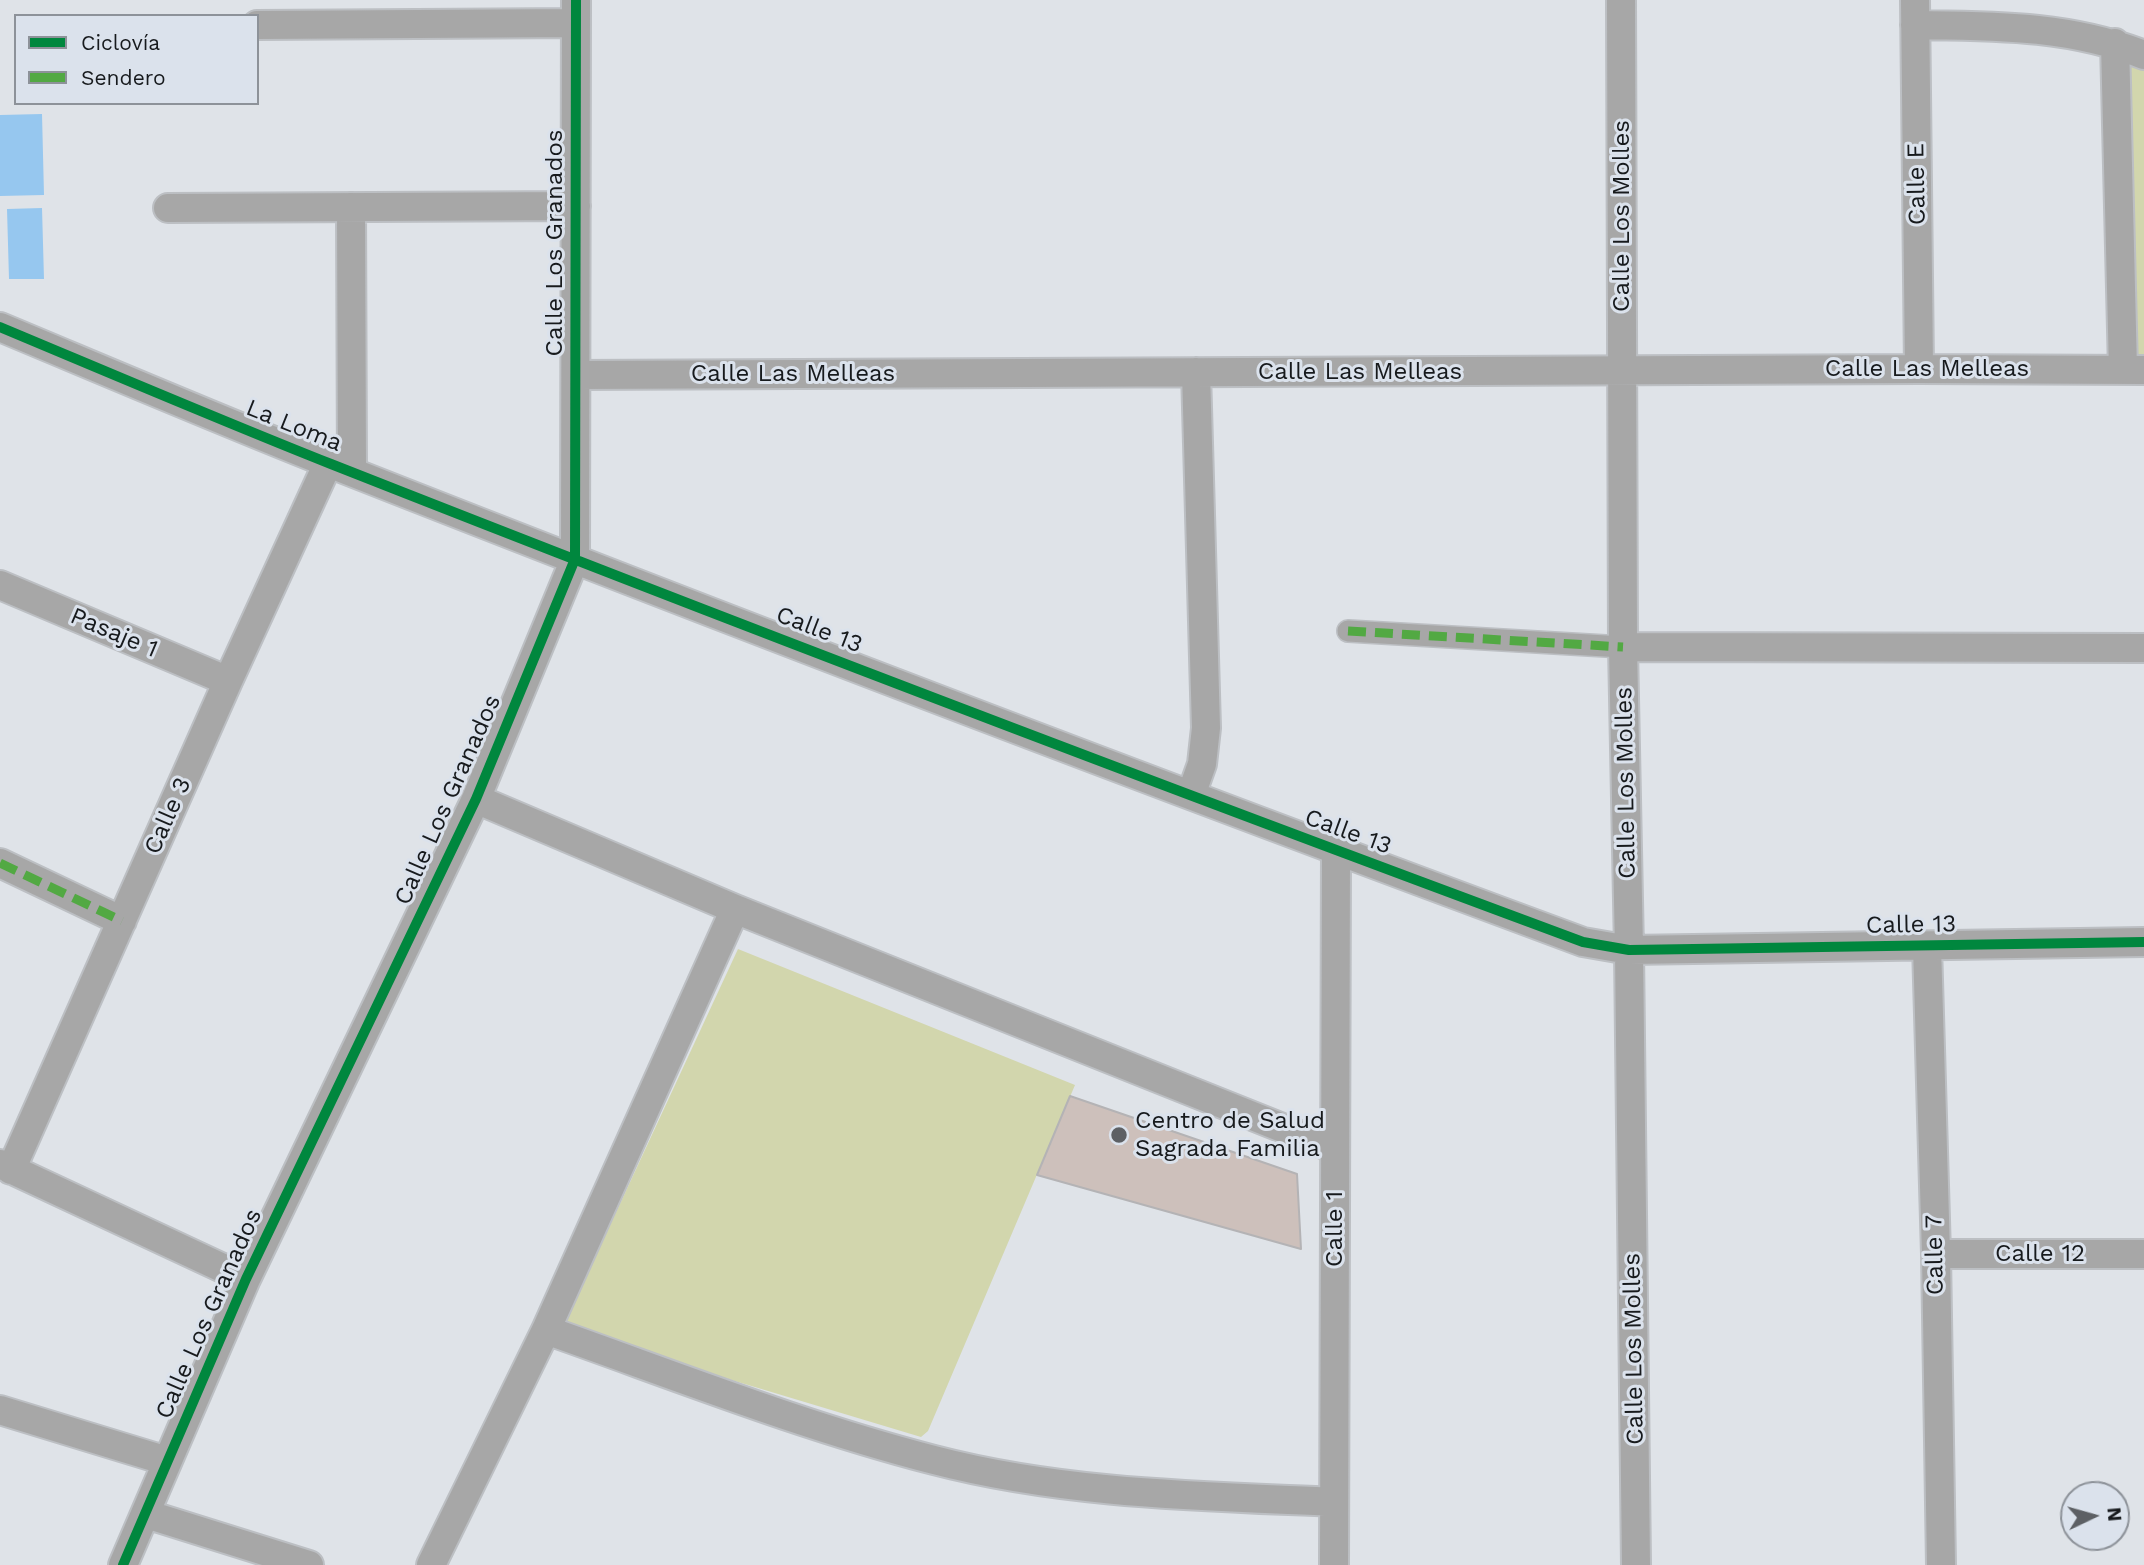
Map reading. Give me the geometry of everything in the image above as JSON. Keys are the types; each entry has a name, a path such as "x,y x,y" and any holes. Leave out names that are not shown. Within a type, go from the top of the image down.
{"street":[{"name":"Calle Los Molles","path":"1621,0 1623,647 1636,1565"},
{"path":"259,25 576,12"},
{"name":"Calle Los Granados","path":"123,1565 246,1279 476,799 575,559 576,12"},
{"path":"1915,13 2031,27 2115,43 2144,55"},
{"name":"Calle E","path":"1915,13 1919,369"},
{"path":"2115,43 2133,370"},
{"path":"168,208 576,205"},
{"path":"340,467 351,207"},
{"name":"La Loma","path":"0,327 340,467 575,559"},
{"name":"Calle Las Melleas","path":"576,375 2133,370"},
{"path":"1191,795 1202,764 1206,727 1196,372"},
{"name":"Calle 3","path":"6,1167 122,921 228,681 340,467"},
{"name":"Calle 13","path":"575,559 1583,942 1629,950 2144,942"},
{"name":"Pasaje 1","path":"0,585 228,681"},
{"path":"1348,631 1623,647 2144,648"},
{"path":"476,799 735,909 1335,1149"},
{"name":"Calle 1","path":"1335,1565 1336,850"},
{"path":"0,863 122,921"},
{"path":"431,1565 546,1330 735,909"},
{"name":"Calle 7","path":"1927,946 1941,1565"},
{"path":"6,1167 246,1279"},
{"name":"Calle 12","path":"1936,1254 2144,1254"},
{"path":"546,1330 797,1418 934,1460 1032,1479 1121,1492 1334,1502"},
{"path":"0,1410 167,1461"},
{"path":"146,1514 309,1565"}],"green space":[{"path":"2128,64 2144,70 2144,355 2129,355"},
{"path":"738,949 1075,1085 928,1431 921,1437 562,1329"}],"water":[{"path":"42,114 44,195 0,196 0,115"},
{"path":"42,208 44,279 9,279 7,209"}],"building":[{"name":"Centro de Salud Sagrada Familia","path":"1070,1096 1297,1174 1301,1249 1037,1175"}],"marked path":[{"path":"1348,631 1623,647"},
{"path":"0,863 122,921"}],"cycle path":[{"path":"123,1565 246,1279 476,799 575,559 576,0"},
{"path":"0,327 289,447 643,586 1583,942 1629,950 2144,942"}],"place":[{"name":"Centro de Salud Sagrada Familia","path":"1119,1135"}]}
